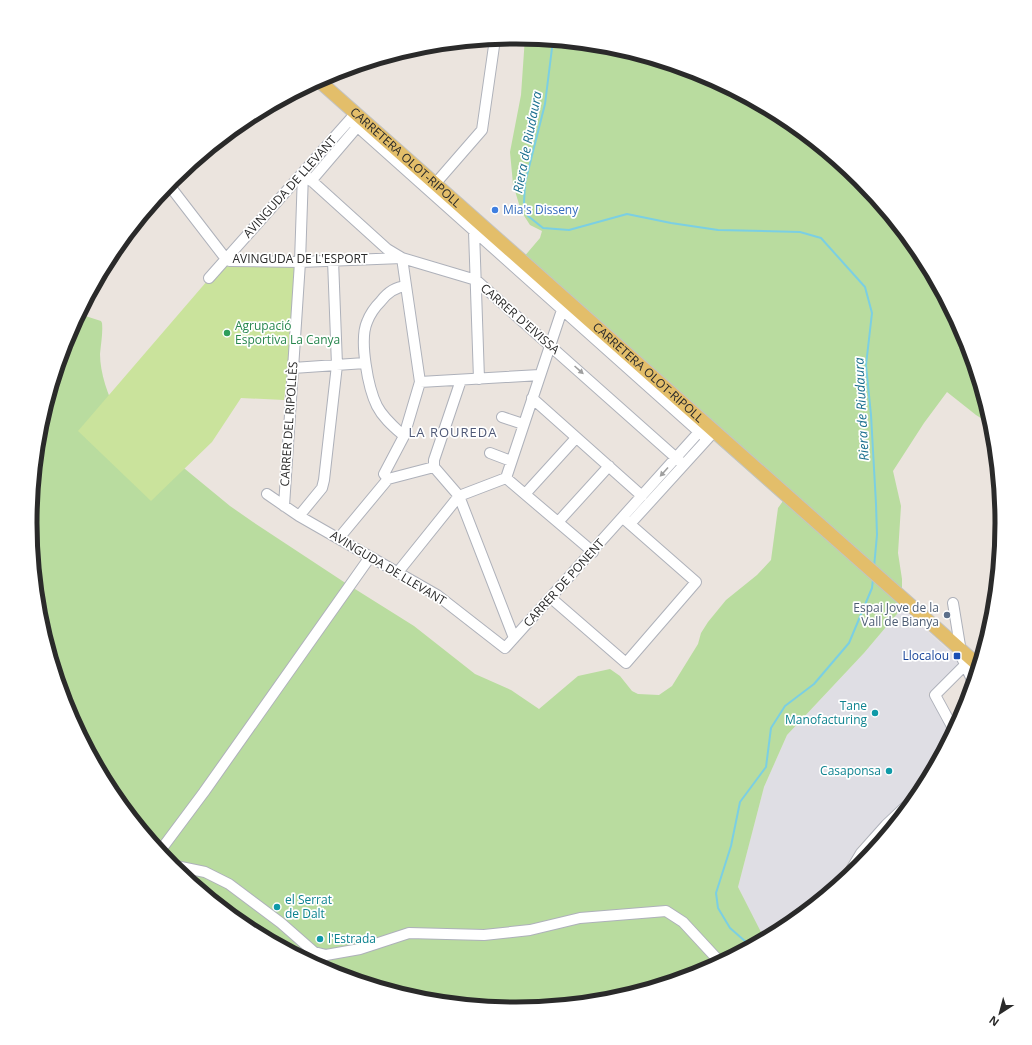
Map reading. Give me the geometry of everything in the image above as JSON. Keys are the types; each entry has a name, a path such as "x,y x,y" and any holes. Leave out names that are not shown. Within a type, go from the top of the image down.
{"main road":[{"name":"CARRETERA OLOT-RIPOLL","path":"322,85 355,120 435,184 705,437 852,553 960,649 971,664"}],"street":[{"path":"435,184 482,130 494,45"},
{"path":"355,120 474,231 705,437"},
{"name":"AVINGUDA DE LLEVANT","path":"209,278 303,173 355,120"},
{"name":"AVINGUDA DE LLEVANT","path":"311,181 355,120"},
{"name":"CARRER D'EIVISSA","path":"303,173 387,249 402,258 476,280 550,344 680,461"},
{"name":"CARRER DEL RIPOLLÈS","path":"284,506 300,262 303,173"},
{"name":"AVINGUDA DE L'ESPORT","path":"172,189 226,259 230,261 300,262 402,258"},
{"path":"474,231 479,379"},
{"path":"388,479 384,474 404,436 420,382 402,258"},
{"path":"299,516 322,488 324,480 336,365 333,260"},
{"path":"404,436 382,416 376,405 366,363 364,340 367,322 384,297 398,287 406,286"},
{"path":"506,478 562,310"},
{"path":"292,368 366,363"},
{"path":"420,382 540,375"},
{"path":"461,380 434,460 434,467 459,496 514,638"},
{"path":"532,398 642,496"},
{"path":"502,417 523,424"},
{"name":"CARRER DE PONENT","path":"627,521 642,496 705,437"},
{"path":"526,493 576,438"},
{"path":"490,454 511,461"},
{"name":"CARRER DE PONENT","path":"505,648 552,598 592,552 627,521 680,461"},
{"path":"559,521 609,466"},
{"path":"339,538 388,479 434,467"},
{"path":"506,478 559,521 592,552"},
{"path":"398,572 459,496 506,478"},
{"name":"AVINGUDA DE LLEVANT","path":"267,494 299,516 437,595 505,648"},
{"path":"552,598 626,663 696,582 627,521"},
{"path":"164,846 204,792 370,557"},
{"path":"953,603 960,649"},
{"path":"951,724 935,695 971,664"},
{"path":"857,859 861,852 890,821"},
{"path":"184,868 205,872 229,884 281,923 314,952 326,954 360,949 409,933 484,935 530,930 580,918 666,911 683,922 716,957"}],"shaded area":[{"path":"902,608 959,660 959,667 928,694 948,729 931,762 904,802 860,844 839,876 808,903 761,934 738,887 764,787 787,735 864,653"}],"green space":[{"path":"524,44 579,48 640,60 699,80 756,108 808,142 855,184 896,231 914,256 931,283 959,339 970,369 984,420 947,392 924,423 893,471 901,506 898,553 902,579 902,608 864,653 787,735 764,787 738,887 762,933 728,952 699,965 640,985 579,997 516,1002 453,997 423,992 362,976 333,965 304,952 250,921 224,903 177,861 136,814 118,789 101,762 73,706 53,646 46,616 38,554 37,522 41,460 46,429 62,369 84,316 101,321 102,323 100,354 101,369 108,392 117,413 230,506 347,584 414,626 475,674 511,690 539,709 578,676 610,669 620,676 632,691 638,694 659,695 672,686 698,644 701,633 708,622 726,600 757,575 771,560 778,508 783,501 783,498 781,500 573,316 523,258 540,238 542,231 530,225 521,211 513,184 510,152 521,95"},
{"name":"Agrupació Esportiva La Canya","path":"226,259 300,268 284,400 241,398 212,442 151,501 78,431"}],"waterway":[{"name":"Riera de Riudaura","path":"552,45 545,104 525,183 524,203 528,216 543,228 569,230 627,214 671,223 718,230 800,232 821,238 865,287 872,313 866,365 871,415 876,504 877,535 874,567"},
{"name":"Riera de Riudaura","path":"746,942 730,928 718,908 716,893 731,846 740,802 766,767 771,728 785,706 814,684 849,643 872,588 873,579"}],"place":[{"name":"Mia's Disseny","path":"495,210"},
{"name":"Agrupació Esportiva La Canya","path":"227,333"},
{"name":"Espai Jove de la Vall de Bianya","path":"947,615"},
{"name":"Llocalou","path":"957,656"},
{"name":"Tane Manofacturing","path":"875,713"},
{"name":"Casaponsa","path":"889,771"},
{"name":"el Serrat de Dalt","path":"277,907"},
{"name":"l'Estrada","path":"320,939"}],"district":[{"name":"LA ROUREDA","path":"453,432"}]}
